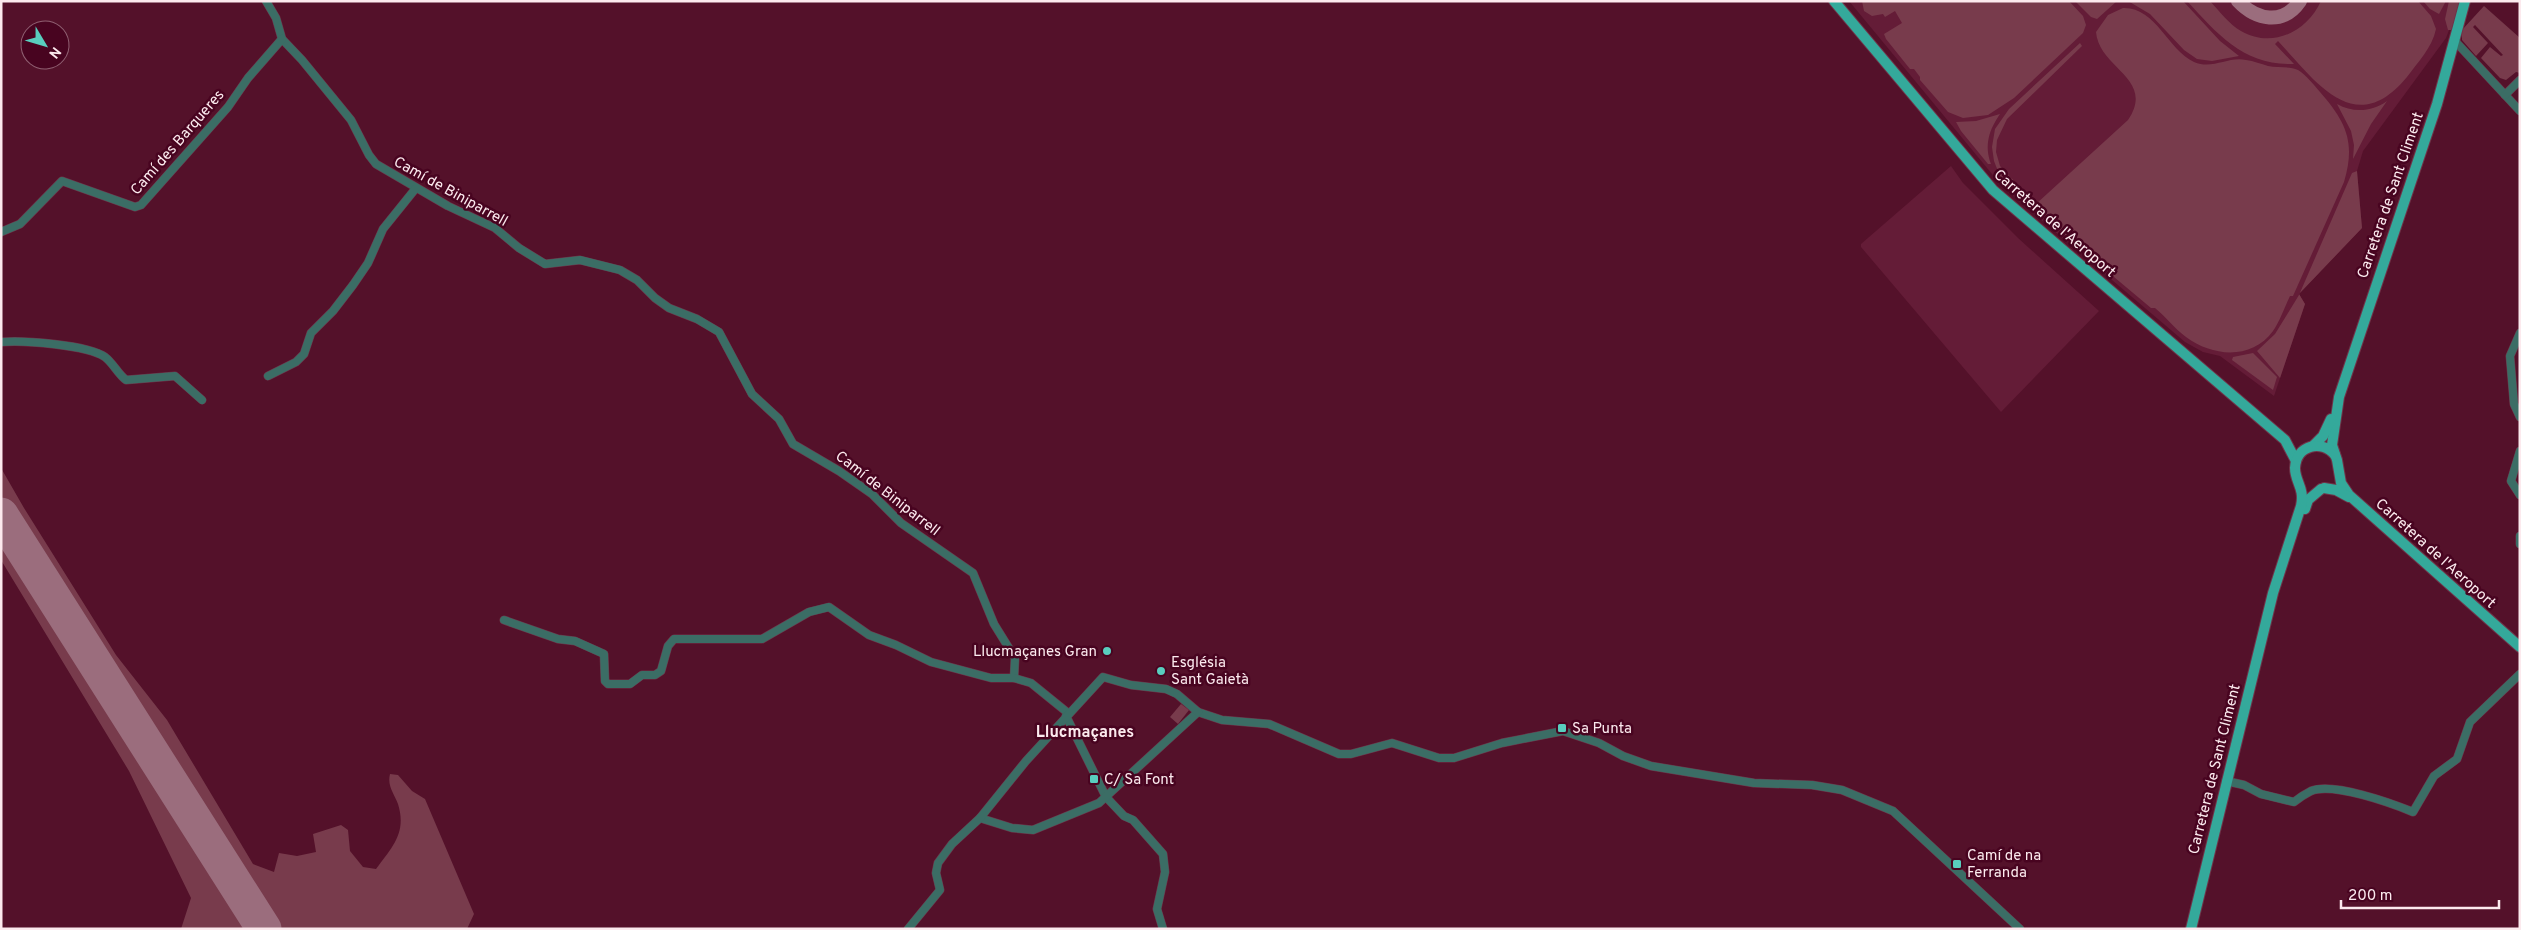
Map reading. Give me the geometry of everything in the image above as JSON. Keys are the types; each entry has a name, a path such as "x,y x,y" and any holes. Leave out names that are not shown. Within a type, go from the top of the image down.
{"main road":[{"name":"Carretera de l'Aeroport","path":"1836,1 1993,190 2285,440 2296,461"},
{"name":"Carretera de Sant Climent","path":"2340,398 2437,104 2465,1"},
{"path":"2269,613 2302,506 2303,499 2300,482 2295,470 2296,461 2300,454 2326,431 2340,398"},
{"path":"2340,398 2331,440 2341,483 2355,501"},
{"name":"Carretera de l'Aeroport","path":"2285,440 2311,446"},
{"path":"2311,446 2328,448 2335,456"},
{"path":"2269,613 2308,500 2335,479 2338,470"},
{"path":"2300,482 2310,488 2336,490 2355,501"},
{"name":"Carretera de l'Aeroport","path":"2355,501 2520,647"},
{"name":"Carretera de Sant Climent","path":"2192,929 2226,781 2269,613"}],"street":[{"name":"Camí de Biniparrell","path":"266,1 276,18 282,39 302,60 350,120 371,159 416,188 495,228 539,262 545,264 580,260 620,270 637,280 654,298 669,308 714,328 724,339 752,394 779,419 793,444 846,475 872,494 901,523 973,572 994,624 1015,658 1014,678"},
{"name":"Camí des Barqueres","path":"1,232 22,222 62,181 134,207 141,205 228,107 248,78 282,39"},
{"path":"2454,40 2520,111"},
{"path":"2505,95 2520,80"},
{"path":"268,376 296,362 304,354 311,333 333,311 368,263 383,230 416,188"},
{"path":"2520,333 2510,356 2514,404 2520,417"},
{"path":"1,342 34,341 94,352 107,359 126,380 175,376 202,400"},
{"path":"2520,451 2511,481 2520,495"},
{"path":"2520,536 2520,544"},
{"path":"504,620 558,639 575,641 604,654 605,680 608,684 630,684 642,675 655,675 661,671 668,646 674,639 762,639 809,612 829,607 869,635 896,645 931,662 991,678 1014,678 1031,683 1067,714 1106,797 1124,816 1133,820 1159,848 1164,860 1164,878 1157,909 1163,929"},
{"path":"2226,781 2244,785 2261,794 2294,802 2311,791 2323,789 2368,795 2379,801 2413,812 2434,776 2457,759 2470,722 2520,674"},
{"path":"908,929 940,890 936,873 938,863 952,844 980,818 1067,714 1103,677 1131,685 1165,688 1177,694 1198,712 1222,720 1269,724 1339,754 1347,755 1392,743 1440,758 1454,758 1502,743 1563,731 1598,743 1623,756 1651,766 1754,783 1812,785 1842,790 1893,811 2020,929"},
{"path":"980,818 1012,828 1033,830 1099,803 1198,712"}],"shaded area":[{"path":"1849,1 2460,1 2446,38 2363,151 2357,171 2362,228 2299,294 2305,304 2274,396 2220,356 2203,352 2185,342 2012,195 1992,174"},
{"path":"1862,1 2069,1 2083,16 2086,25 2083,33 2014,98 1988,115 1963,118 1948,112 1920,80 1914,69 1910,69 1886,39 1884,34 1902,23 1895,11 1885,17 1883,14 1872,16 1864,11"},
{"path":"2075,1 2117,1 2097,19 2091,17"},
{"path":"2128,1 2183,1 2220,41 2239,56 2212,61 2197,59 2184,50 2150,14"},
{"path":"2187,1 2210,1 2241,31 2265,38 2276,38 2298,29 2315,12 2321,1 2418,1 2431,16 2436,29 2424,54 2407,77 2388,95 2370,104 2353,104 2337,98 2322,87 2278,41 2275,44 2294,64 2261,60 2247,54 2222,36"},
{"path":"2423,1 2446,1 2439,14 2430,9"},
{"path":"2449,1 2462,1 2454,28 2451,30 2448,30 2445,19"},
{"path":"2484,6 2520,38 2520,73 2516,72 2506,80 2500,78 2481,58 2490,47 2501,56 2503,55 2475,25 2473,27 2488,43 2476,56 2462,40 2462,30"},
{"path":"2123,8 2144,14 2153,21 2176,48 2194,62 2214,64 2239,59 2268,66 2298,70 2310,80 2329,103 2346,133 2349,155 2344,182 2293,296 2290,296 2273,331 2254,347 2243,351 2220,352 2208,349 2186,337 2155,308 2151,308 2001,179 1994,161 1992,147 1995,129 2009,109 2080,43 2082,46 2007,119 1997,140 1996,152 2000,166 2036,204 2128,120 2135,106 2135,94 2131,83 2099,45 2096,32 2108,15"},
{"path":"2387,101 2371,124 2353,159 2354,145 2351,131 2337,104 2349,109 2362,110 2381,105"},
{"path":"2000,114 1990,132 1988,150 1991,164 1988,164 1956,122 1976,121"},
{"path":"1951,166 1963,183 2018,238 2099,311 2001,412 1861,247 1861,244"},
{"path":"2357,171 2362,228 2300,293 2352,173"},
{"path":"2299,294 2305,304 2280,378 2257,351 2275,334"},
{"path":"2253,353 2277,377 2273,390 2232,360 2233,357"},
{"path":"1,468 116,655 167,720 253,864 274,872 279,853 297,856 316,852 313,834 341,825 348,830 350,851 363,867 376,869 399,832 400,814 389,778 390,774 398,775 412,791 425,799 474,914 467,929 276,929 1,498"},
{"path":"1,534 254,929 181,929 191,898 129,771 1,560"},
{"path":"1181,704 1189,710 1178,724 1170,717"}],"taxiway":[{"path":"2238,1 2253,13 2269,18 2286,14 2300,1"}],"runway":[{"path":"1,515 264,929"}],"place":[{"name":"Llucmaçanes Gran","path":"1107,651"},
{"name":"Església Sant Gaietà","path":"1161,671"},
{"name":"Sa Punta","path":"1562,728"},
{"name":"C/ Sa Font","path":"1094,779"},
{"name":"Camí de na Ferranda","path":"1957,864"}],"district":[{"name":"Llucmaçanes","path":"1085,731"}]}
